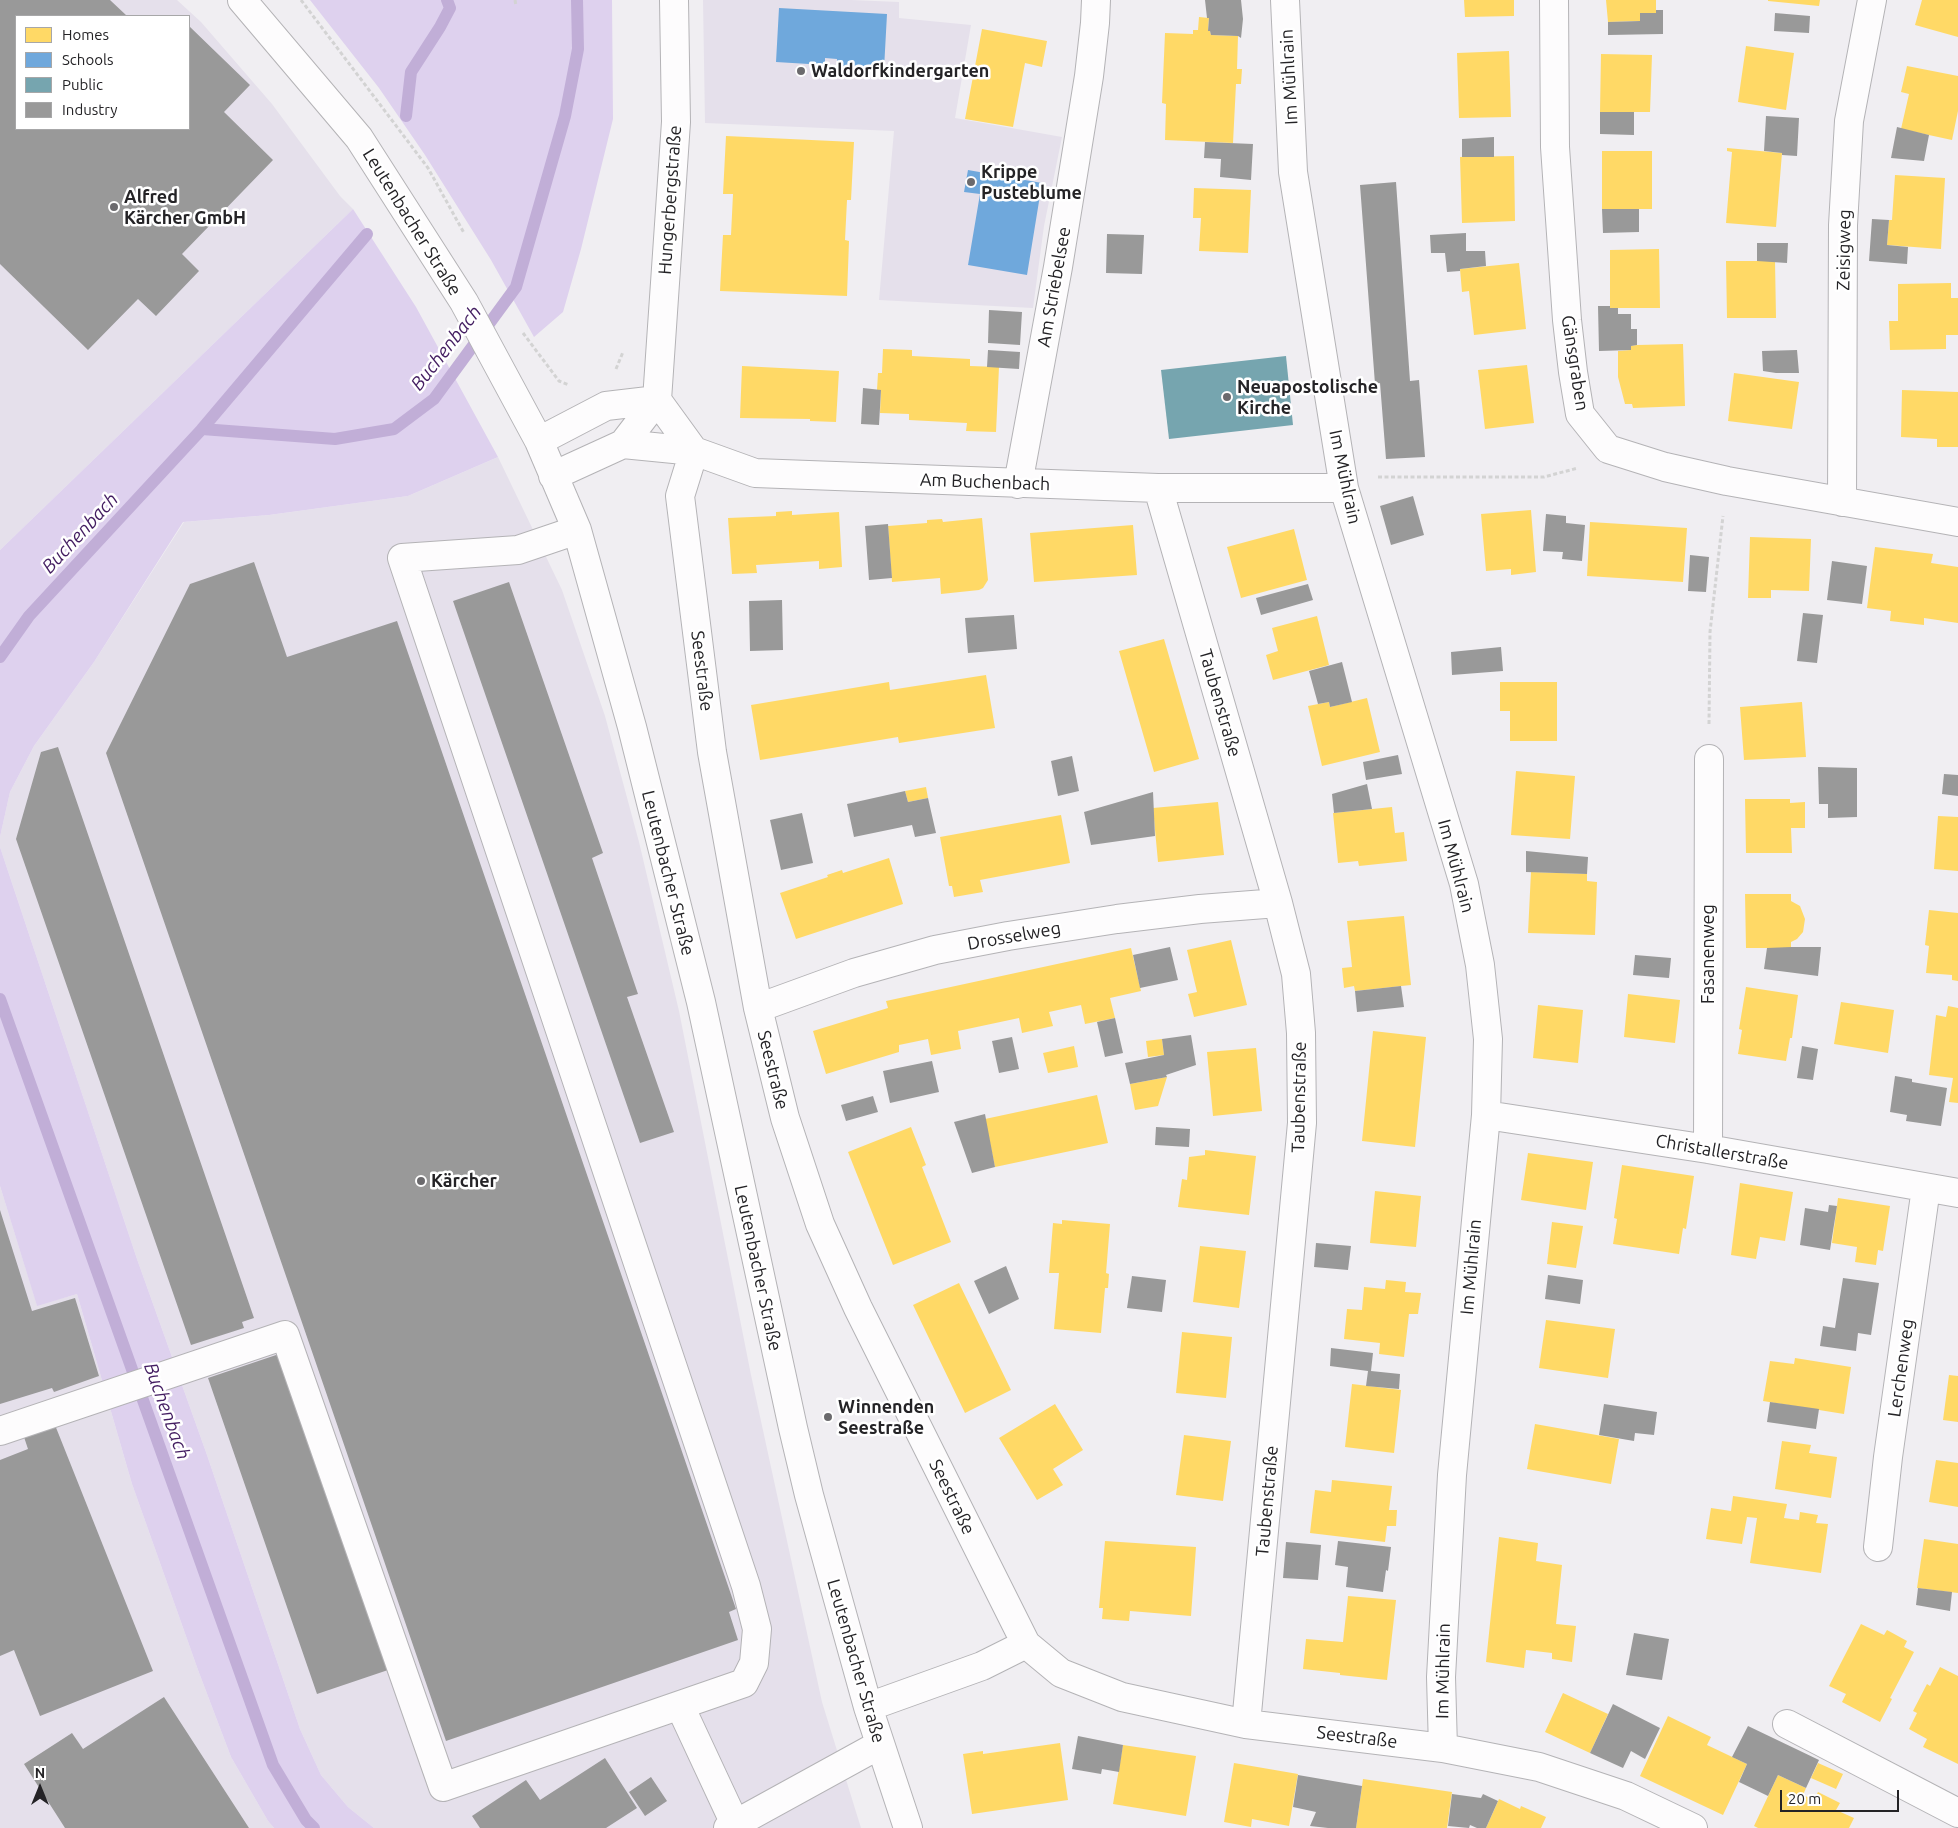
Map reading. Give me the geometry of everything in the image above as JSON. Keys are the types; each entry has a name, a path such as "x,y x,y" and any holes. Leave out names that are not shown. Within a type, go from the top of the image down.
{"street":[{"name":"Leutenbacher Straße","path":"242,0 359,138 464,302 539,441 577,530 632,728 701,1002 809,1495 879,1745 908,1828"},
{"name":"Hungerbergstraße","path":"657,400 676,122 674,0"},
{"name":"Am Striebelsee","path":"1018,484 1063,239 1089,76 1096,0"},
{"name":"Im Mühlrain","path":"1285,0 1293,172 1344,488 1464,884 1480,965 1487,1030 1486,1115 1452,1475 1441,1676 1443,1748"},
{"name":"Gänsgraben","path":"1554,0 1555,147 1567,320 1572,372 1580,414 1608,449 1665,466 1727,481 1958,522"},
{"name":"Zeisigweg","path":"1842,502 1843,226 1849,122 1872,0"},
{"path":"539,441 606,406 657,400"},
{"path":"554,476 622,444 657,400"},
{"path":"657,400 694,451"},
{"name":"Am Buchenbach","path":"622,444 694,451 755,473 1158,488 1344,488"},
{"name":"Seestraße","path":"694,451 680,496 712,752 758,1008 785,1118 820,1224 858,1308 1026,1644 1062,1673 1122,1697 1246,1724 1443,1748 1539,1767 1626,1796 1693,1828"},
{"name":"Taubenstraße","path":"1158,488 1278,903 1296,974 1301,1033 1302,1123 1246,1724"},
{"path":"0,1431 285,1335 443,1787 744,1683 754,1663 757,1629 746,1586 402,558 518,550 577,530"},
{"name":"Fasanenweg","path":"1708,1149 1709,759"},
{"name":"Drosselweg","path":"758,1008 854,972 935,950 1116,919 1200,909 1278,903"},
{"name":"Christallerstraße","path":"1486,1115 1708,1149 1958,1193"},
{"name":"Lerchenweg","path":"1878,1547 1888,1457 1926,1188"},
{"path":"868,1707 982,1666 1026,1644"},
{"path":"680,1706 732,1826 879,1745"},
{"path":"1787,1724 1958,1812"}],"path":[{"path":"515,0 516,6"},
{"path":"530,343 559,381 577,389"},
{"path":"1370,477 1544,477"},
{"path":"1709,759 1710,632 1727,481"}],"shaded area":[{"path":"0,0 177,0 201,22 272,104 340,196 353,209 0,550"},
{"path":"310,0 612,0 613,119 581,249 563,312 534,337 491,260 425,155 379,88"},
{"path":"703,0 851,0 899,2 899,18 971,25 955,118 1062,137 1044,226 1033,308 879,300 894,131 705,123"},
{"path":"353,209 416,307 498,457 408,496 269,515 183,522 94,662 34,746 10,792 0,837 0,550"},
{"path":"498,457 562,590 605,716 639,842 679,1011 751,1375 822,1702 861,1828 374,1828 348,1807 321,1775 300,1729 207,1455 137,1259 0,847 0,837 10,792 34,746 94,662 184,522 269,515 408,496"},
{"path":"0,847 137,1259 207,1455 300,1729 321,1775 348,1807 374,1828 274,1828 268,1821 231,1757 198,1670 132,1484 77,1294 37,1306 0,1186"},
{"path":"0,1186 37,1305 77,1294 132,1484 198,1670 231,1757 268,1821 274,1828 0,1828"}],"building: Homes":[{"path":"1464,0 1514,0 1514,16 1465,17"},
{"path":"1606,0 1656,0 1656,13 1640,13 1640,21 1608,22"},
{"path":"1768,0 1820,0 1819,6"},
{"path":"1922,0 1958,0 1958,37 1915,25"},
{"path":"1199,17 1209,18 1208,31 1210,31 1211,35 1238,36 1237,69 1242,69 1241,84 1236,84 1233,143 1165,140 1166,104 1162,103 1165,33 1193,34 1193,30 1198,30"},
{"path":"982,29 1047,41 1042,67 1025,63 1013,127 965,119"},
{"path":"1746,46 1794,53 1786,110 1738,102"},
{"path":"1509,51 1511,117 1459,118 1457,53"},
{"path":"1601,54 1652,55 1650,112 1600,112"},
{"path":"1907,66 1958,76 1958,111 1952,140 1901,129 1909,94 1901,92"},
{"path":"726,136 854,142 851,200 847,200 845,240 849,241 847,296 720,291 723,235 731,235 733,194 723,194"},
{"path":"1727,148 1782,153 1776,227 1726,223 1732,152 1727,151"},
{"path":"1602,151 1652,151 1652,209 1602,209"},
{"path":"1514,156 1515,221 1462,223 1460,157"},
{"path":"1895,175 1945,178 1941,249 1887,245 1889,220 1892,220"},
{"path":"1194,188 1251,190 1248,253 1199,251 1201,218 1193,218"},
{"path":"1659,249 1660,308 1610,308 1610,250"},
{"path":"1726,261 1775,261 1776,318 1727,318"},
{"path":"1519,263 1526,329 1474,335 1469,291 1462,292 1460,269"},
{"path":"1951,283 1951,298 1958,298 1958,335 1946,335 1946,349 1890,350 1889,321 1898,321 1898,284"},
{"path":"1683,344 1685,406 1633,408 1632,404 1625,404 1618,377 1618,351 1631,350 1631,346 1637,345"},
{"path":"883,349 912,350 912,356 970,359 970,366 999,367 996,432 966,431 967,423 909,420 909,414 880,413 881,390 877,390 878,373 882,373"},
{"path":"1527,365 1534,423 1485,429 1478,370"},
{"path":"742,366 839,371 836,422 810,421 810,419 740,418"},
{"path":"1734,373 1799,382 1792,429 1728,421"},
{"path":"1902,390 1958,392 1958,447 1937,447 1937,439 1901,437"},
{"path":"1531,510 1536,572 1511,575 1511,569 1486,571 1481,514"},
{"path":"792,511 792,515 839,512 842,567 819,569 819,561 756,565 757,573 732,574 728,518 776,516 776,512"},
{"path":"982,518 988,580 983,588 941,594 940,578 892,582 888,526 927,523 927,520 942,519 943,522"},
{"path":"1590,522 1687,528 1683,582 1587,576"},
{"path":"1133,525 1137,575 1034,582 1030,533"},
{"path":"1294,529 1307,580 1241,598 1227,547"},
{"path":"1750,537 1811,539 1809,591 1771,590 1771,598 1748,598"},
{"path":"1875,547 1933,554 1931,563 1958,567 1958,623 1924,618 1924,625 1890,621 1891,611 1867,608"},
{"path":"1317,616 1329,665 1273,680 1266,655 1278,651 1272,628"},
{"path":"1164,639 1199,759 1154,772 1119,651"},
{"path":"986,675 995,728 899,743 898,737 760,760 751,705 889,682 890,690"},
{"path":"1500,682 1557,682 1557,741 1510,741 1510,711 1500,711"},
{"path":"1367,698 1380,752 1322,766 1308,706 1329,702 1330,707"},
{"path":"1802,702 1806,757 1744,760 1740,707"},
{"path":"1516,771 1575,776 1570,839 1511,835"},
{"path":"926,787 928,798 908,802 905,791"},
{"path":"1745,799 1790,799 1790,803 1805,802 1805,828 1791,828 1792,853 1746,853"},
{"path":"1218,802 1224,855 1158,862 1153,808"},
{"path":"1392,807 1395,833 1404,832 1407,861 1359,866 1358,861 1338,863 1333,813"},
{"path":"1061,815 1070,863 980,880 983,892 954,897 952,886 949,886 940,837"},
{"path":"1938,816 1958,817 1958,871 1934,869"},
{"path":"889,858 903,904 796,939 780,893 828,877 827,875 842,870 843,873"},
{"path":"1531,872 1587,874 1587,881 1597,882 1595,935 1528,933"},
{"path":"1745,894 1791,894 1791,901 1800,906 1805,919 1803,932 1797,939 1791,942 1791,948 1746,948"},
{"path":"1929,910 1958,913 1958,981 1952,980 1952,975 1926,973 1929,946 1925,945"},
{"path":"1404,916 1411,985 1355,991 1354,986 1344,988 1342,968 1352,967 1347,921"},
{"path":"1231,940 1247,1005 1194,1017 1188,994 1197,992 1187,950"},
{"path":"1131,948 1141,991 1110,998 1115,1018 1085,1024 1081,1005 1049,1012 1053,1026 1022,1033 1019,1018 958,1031 961,1049 931,1055 928,1039 899,1045 899,1052 826,1074 813,1031 888,1008 886,1001"},
{"path":"1746,987 1798,995 1792,1038 1790,1038 1786,1061 1738,1054 1742,1030 1739,1029"},
{"path":"1628,994 1680,1000 1675,1043 1624,1037"},
{"path":"1841,1002 1894,1010 1888,1053 1834,1044"},
{"path":"1538,1005 1583,1010 1578,1063 1533,1058"},
{"path":"1948,1006 1958,1008 1958,1103 1949,1102 1953,1078 1929,1075 1936,1015 1946,1017"},
{"path":"1373,1031 1426,1037 1415,1147 1362,1141"},
{"path":"1162,1039 1164,1055 1148,1057 1146,1041"},
{"path":"1074,1046 1078,1067 1048,1073 1043,1053"},
{"path":"1256,1048 1262,1111 1213,1116 1207,1052"},
{"path":"1167,1077 1158,1106 1135,1110 1130,1084"},
{"path":"1097,1095 1108,1143 995,1167 985,1119"},
{"path":"911,1127 926,1165 922,1167 951,1242 893,1265 848,1152"},
{"path":"1205,1150 1256,1156 1249,1215 1178,1207 1182,1179 1187,1180 1189,1157 1205,1155"},
{"path":"1528,1153 1593,1162 1586,1210 1521,1200"},
{"path":"1622,1165 1694,1176 1686,1229 1683,1228 1679,1254 1613,1244 1617,1219 1614,1218"},
{"path":"1740,1183 1793,1192 1785,1241 1760,1237 1756,1259 1731,1255"},
{"path":"1375,1191 1421,1196 1416,1247 1370,1243"},
{"path":"1838,1198 1890,1206 1883,1251 1878,1250 1876,1265 1855,1262 1857,1247 1832,1243"},
{"path":"1062,1220 1110,1224 1106,1273 1109,1274 1108,1288 1105,1288 1101,1333 1054,1329 1059,1273 1049,1273 1053,1223 1062,1224"},
{"path":"1552,1222 1583,1226 1576,1268 1547,1264"},
{"path":"1200,1246 1246,1251 1239,1308 1193,1302"},
{"path":"1386,1280 1406,1282 1405,1292 1421,1293 1418,1314 1409,1314 1404,1357 1379,1354 1380,1343 1344,1339 1347,1309 1362,1310 1364,1287 1385,1289"},
{"path":"959,1283 1011,1390 965,1413 913,1305"},
{"path":"1546,1320 1615,1329 1608,1378 1539,1368"},
{"path":"1182,1332 1232,1337 1226,1398 1176,1393"},
{"path":"1795,1358 1851,1367 1844,1414 1763,1401 1770,1361 1794,1364"},
{"path":"1949,1375 1958,1376 1958,1422 1943,1420"},
{"path":"1352,1384 1401,1390 1394,1453 1345,1447"},
{"path":"1055,1404 1083,1450 1053,1469 1063,1485 1037,1500 999,1438"},
{"path":"1535,1424 1619,1439 1611,1484 1527,1469"},
{"path":"1184,1435 1231,1441 1223,1501 1176,1495"},
{"path":"1782,1441 1811,1445 1809,1453 1837,1457 1831,1498 1775,1489"},
{"path":"1936,1460 1958,1463 1958,1507 1929,1502"},
{"path":"1332,1480 1392,1486 1389,1510 1397,1510 1396,1526 1387,1526 1385,1542 1310,1533 1315,1490 1331,1492"},
{"path":"1733,1496 1787,1504 1784,1518 1799,1520 1800,1512 1818,1515 1816,1523 1828,1524 1821,1573 1750,1563 1757,1518 1747,1517 1742,1544 1706,1539 1711,1508 1731,1511"},
{"path":"1499,1537 1538,1543 1536,1561 1562,1565 1556,1624 1576,1626 1572,1662 1552,1659 1552,1653 1526,1650 1524,1668 1486,1662"},
{"path":"1924,1539 1958,1544 1958,1593 1917,1588"},
{"path":"1105,1541 1196,1547 1191,1616 1130,1611 1129,1621 1102,1619 1103,1608 1099,1608"},
{"path":"1348,1596 1396,1600 1387,1680 1303,1669 1306,1639 1343,1642"},
{"path":"1861,1624 1884,1635 1887,1630 1907,1641 1904,1647 1914,1652 1880,1722 1842,1702 1846,1694 1829,1686"},
{"path":"1940,1667 1958,1676 1958,1764 1923,1747 1927,1739 1909,1729 1917,1713 1913,1711 1927,1684 1930,1686"},
{"path":"1563,1693 1608,1714 1590,1753 1545,1732"},
{"path":"1668,1716 1711,1737 1707,1745 1747,1764 1723,1815 1640,1776"},
{"path":"1060,1743 1068,1800 972,1814 963,1754 983,1751 983,1754"},
{"path":"1123,1745 1196,1756 1186,1816 1113,1804"},
{"path":"1234,1763 1298,1774 1289,1826 1252,1819 1251,1827 1224,1822"},
{"path":"1818,1763 1843,1774 1836,1789 1811,1778"},
{"path":"1778,1775 1806,1788 1803,1795 1814,1800 1818,1792 1840,1803 1836,1810 1854,1818 1849,1828 1758,1828 1754,1826"},
{"path":"1363,1779 1452,1792 1447,1828 1356,1828"},
{"path":"1499,1799 1520,1809 1521,1806 1546,1817 1541,1828 1486,1828"}],"building: Schools":[{"path":"779,8 887,14 884,69 837,66 837,59 825,58 825,65 776,62"},
{"path":"968,170 1042,183 1027,275 968,265 980,194 964,192"}],"building: Public":[{"name":"Neuapostolische Kirche","path":"1286,356 1293,425 1169,439 1161,370"}],"building: Industry":[{"name":"Alfred Kärcher GmbH","path":"0,0 110,0 126,15 15,15 15,130 190,130 190,27 250,85 224,112 273,160 182,254 199,271 156,316 138,299 88,350 0,264"},
{"path":"1205,0 1241,0 1243,19 1241,38 1238,36 1211,35 1210,31 1208,31 1209,18 1207,18"},
{"path":"1656,10 1663,10 1663,34 1608,35 1608,22 1640,21 1640,13 1656,13"},
{"path":"1775,13 1810,16 1809,33 1774,31"},
{"path":"1600,112 1634,112 1634,135 1600,134"},
{"path":"1766,116 1799,118 1797,156 1764,151"},
{"path":"1897,127 1929,135 1924,161 1891,158"},
{"path":"1494,137 1494,157 1462,157 1462,139"},
{"path":"1205,142 1253,144 1251,180 1220,177 1221,159 1204,158"},
{"path":"1396,182 1410,381 1419,380 1425,457 1386,459 1380,383 1375,384 1360,185"},
{"path":"1602,209 1639,209 1639,232 1603,233"},
{"path":"1872,219 1889,220 1887,245 1908,247 1907,264 1869,261"},
{"path":"1466,233 1466,251 1485,251 1486,266 1447,272 1445,253 1431,253 1430,235"},
{"path":"1107,234 1144,235 1142,274 1106,273"},
{"path":"1757,243 1788,243 1787,263 1757,261"},
{"path":"1598,306 1618,308 1618,314 1631,314 1631,329 1637,329 1637,345 1631,346 1631,350 1599,351"},
{"path":"989,310 1022,312 1020,345 988,343"},
{"path":"988,350 1020,352 1019,369 987,367"},
{"path":"1797,350 1799,373 1763,371 1762,351"},
{"path":"863,388 881,390 879,425 861,424"},
{"path":"1413,496 1424,535 1391,545 1380,506"},
{"path":"1546,514 1566,516 1566,523 1585,525 1582,561 1562,559 1563,552 1543,551"},
{"path":"888,524 892,578 869,580 865,526"},
{"path":"1690,555 1709,557 1706,592 1688,591"},
{"path":"1832,561 1867,566 1862,604 1827,600"},
{"name":"Kärcher","path":"254,562 287,657 397,621 736,1609 729,1612 738,1640 446,1741 106,753 190,584"},
{"path":"509,582 603,853 592,858 638,994 627,997 674,1132 640,1143 453,601"},
{"path":"1308,584 1313,600 1261,615 1256,598"},
{"path":"782,600 783,650 750,651 749,601"},
{"path":"1803,613 1823,615 1817,663 1797,661"},
{"path":"1014,615 1017,649 968,653 965,618"},
{"path":"1501,647 1503,671 1452,675 1451,652"},
{"path":"1342,662 1352,702 1330,707 1329,702 1318,704 1309,671"},
{"path":"58,747 254,1318 242,1322 244,1328 191,1345 16,839 41,752"},
{"path":"1398,755 1402,774 1366,780 1363,762"},
{"path":"1072,756 1079,791 1058,796 1051,761"},
{"path":"1818,767 1857,768 1857,817 1828,818 1828,804 1819,804"},
{"path":"1944,774 1958,775 1958,796 1942,794"},
{"path":"1367,784 1372,809 1334,813 1332,794"},
{"path":"905,791 908,802 928,798 936,833 915,837 912,825 854,837 847,804"},
{"path":"1153,792 1155,836 1091,845 1084,812"},
{"path":"802,813 813,863 781,870 770,820"},
{"path":"1526,851 1588,857 1587,874 1526,872"},
{"path":"1170,947 1178,980 1140,988 1133,955"},
{"path":"1821,947 1818,976 1764,969 1767,948"},
{"path":"1635,955 1671,958 1669,978 1633,975"},
{"path":"1401,986 1404,1007 1357,1012 1355,991"},
{"path":"1115,1018 1123,1053 1105,1057 1097,1022"},
{"path":"1191,1035 1196,1065 1166,1075 1167,1077 1130,1084 1125,1063 1164,1055 1162,1039"},
{"path":"1012,1037 1019,1069 999,1073 992,1041"},
{"path":"1802,1046 1818,1049 1813,1080 1797,1078"},
{"path":"932,1061 939,1092 890,1103 883,1071"},
{"path":"1895,1076 1912,1079 1912,1082 1947,1088 1941,1126 1906,1121 1907,1115 1890,1112"},
{"path":"873,1096 878,1112 846,1121 841,1105"},
{"path":"985,1114 995,1167 972,1173 954,1122"},
{"path":"1156,1127 1190,1129 1189,1147 1155,1145"},
{"path":"1829,1205 1837,1206 1830,1250 1800,1245 1805,1208 1828,1212"},
{"path":"0,1210 32,1311 75,1298 99,1376 54,1392 52,1388 0,1404"},
{"path":"1316,1243 1351,1246 1348,1270 1314,1267"},
{"path":"1006,1266 1019,1299 989,1314 974,1281"},
{"path":"1548,1275 1583,1280 1580,1304 1545,1299"},
{"path":"1132,1276 1166,1280 1162,1312 1127,1308"},
{"path":"1843,1278 1879,1283 1871,1335 1858,1333 1856,1351 1820,1346 1823,1326 1835,1328"},
{"path":"1331,1348 1373,1353 1371,1371 1400,1374 1399,1389 1366,1386 1368,1371 1330,1366"},
{"path":"282,1353 391,1669 317,1694 208,1378"},
{"path":"1770,1402 1819,1409 1816,1429 1767,1422"},
{"path":"1604,1404 1657,1412 1654,1435 1635,1433 1634,1441 1599,1435"},
{"path":"53,1420 153,1671 40,1716 14,1650 0,1656 0,1460 28,1449 22,1431"},
{"path":"1338,1541 1391,1547 1383,1592 1346,1587 1348,1567 1335,1565"},
{"path":"1286,1542 1321,1545 1318,1580 1283,1578"},
{"path":"1918,1588 1952,1592 1950,1611 1916,1605"},
{"path":"1634,1633 1669,1639 1662,1680 1626,1675"},
{"path":"164,1697 249,1828 65,1828 24,1764 72,1733 83,1749"},
{"path":"1613,1704 1660,1728 1645,1759 1631,1751 1623,1768 1590,1753"},
{"path":"1748,1726 1819,1760 1806,1788 1778,1775 1768,1796 1739,1782 1747,1764 1732,1757"},
{"path":"1078,1736 1123,1745 1119,1772 1102,1769 1101,1774 1072,1769"},
{"path":"605,1758 637,1808 606,1828 480,1828 472,1816 526,1780 540,1800"},
{"path":"1298,1775 1362,1786 1356,1828 1310,1826 1316,1812 1293,1807"},
{"path":"651,1777 667,1801 645,1816 629,1792"},
{"path":"1452,1794 1481,1798 1483,1794 1498,1801 1486,1828 1477,1828 1470,1825 1469,1828 1448,1826"}],"waterway":[{"path":"406,116 411,72 450,8 447,0"},
{"name":"Buchenbach","path":"0,657 29,616 202,429 335,439 394,429 434,399 516,287 565,116 578,49 577,0"},
{"path":"202,429 367,234"},
{"name":"Buchenbach","path":"0,999 273,1765 306,1820 314,1828"}],"place":[{"name":"Waldorfkindergarten","path":"801,71"},
{"name":"Krippe Pusteblume","path":"971,182"},
{"name":"Alfred Kärcher GmbH","path":"114,207"},
{"name":"Neuapostolische Kirche","path":"1227,397"},
{"name":"Kärcher","path":"421,1181"},
{"name":"Winnenden Seestraße","path":"828,1417"}]}
